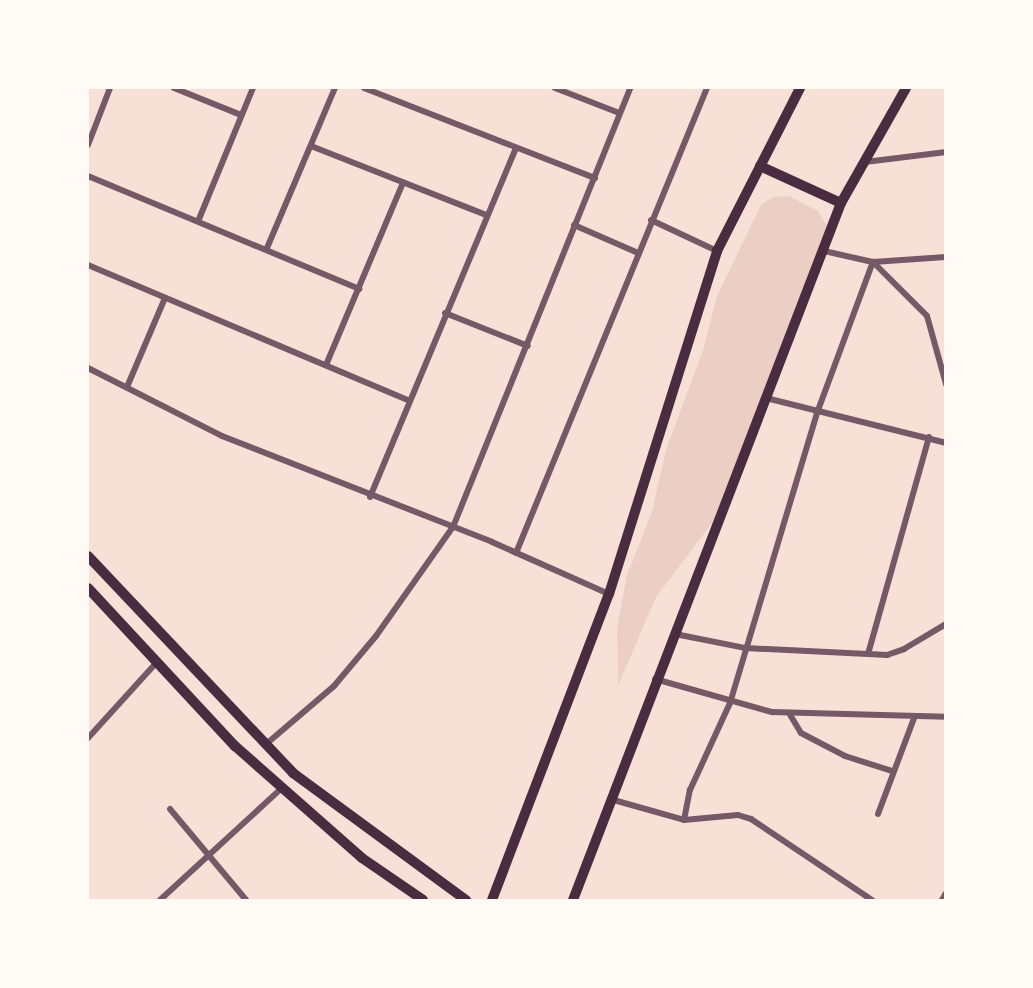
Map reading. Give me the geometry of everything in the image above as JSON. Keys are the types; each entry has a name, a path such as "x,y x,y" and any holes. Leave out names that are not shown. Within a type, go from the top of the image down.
{"main road":[{"path":"492,901 609,594 717,251 800,88"},
{"path":"573,901 655,679 841,203 906,88"},
{"path":"760,166 841,203"},
{"path":"88,556 265,745 319,795 466,901"},
{"path":"88,588 234,746 362,858 423,901"}],"street":[{"path":"88,145 110,88"},
{"path":"174,88 241,115"},
{"path":"199,219 253,88"},
{"path":"267,248 335,88"},
{"path":"364,88 595,178"},
{"path":"555,88 619,113"},
{"path":"265,745 334,686 376,636 453,527 630,88"},
{"path":"516,554 707,88"},
{"path":"311,146 486,215"},
{"path":"370,497 444,313 516,148"},
{"path":"865,162 946,152"},
{"path":"88,176 199,219 359,289"},
{"path":"326,365 403,183"},
{"path":"651,220 717,251"},
{"path":"574,225 638,253"},
{"path":"824,251 873,262 946,257"},
{"path":"873,262 927,316 946,384"},
{"path":"684,820 690,790 730,703 817,413 873,262"},
{"path":"88,265 408,400"},
{"path":"127,387 166,298"},
{"path":"444,313 528,346"},
{"path":"88,368 222,436 370,497 453,527 609,594"},
{"path":"766,398 817,413 946,443"},
{"path":"868,654 929,437"},
{"path":"673,633 745,648 887,655 904,649 946,624"},
{"path":"88,738 158,662"},
{"path":"655,679 730,703 789,713 946,717"},
{"path":"789,713 801,733 845,756 892,771"},
{"path":"878,814 914,718"},
{"path":"160,901 282,788"},
{"path":"610,799 684,820 738,815 751,819 872,901"},
{"path":"170,809 210,854 246,901"},
{"path":"942,901 946,893"}],"shaded area":[{"path":"789,196 818,211 827,226 826,233 712,523 656,597 618,686 617,628 627,575 652,512 666,450 703,350 717,296 761,205 773,197"}]}
